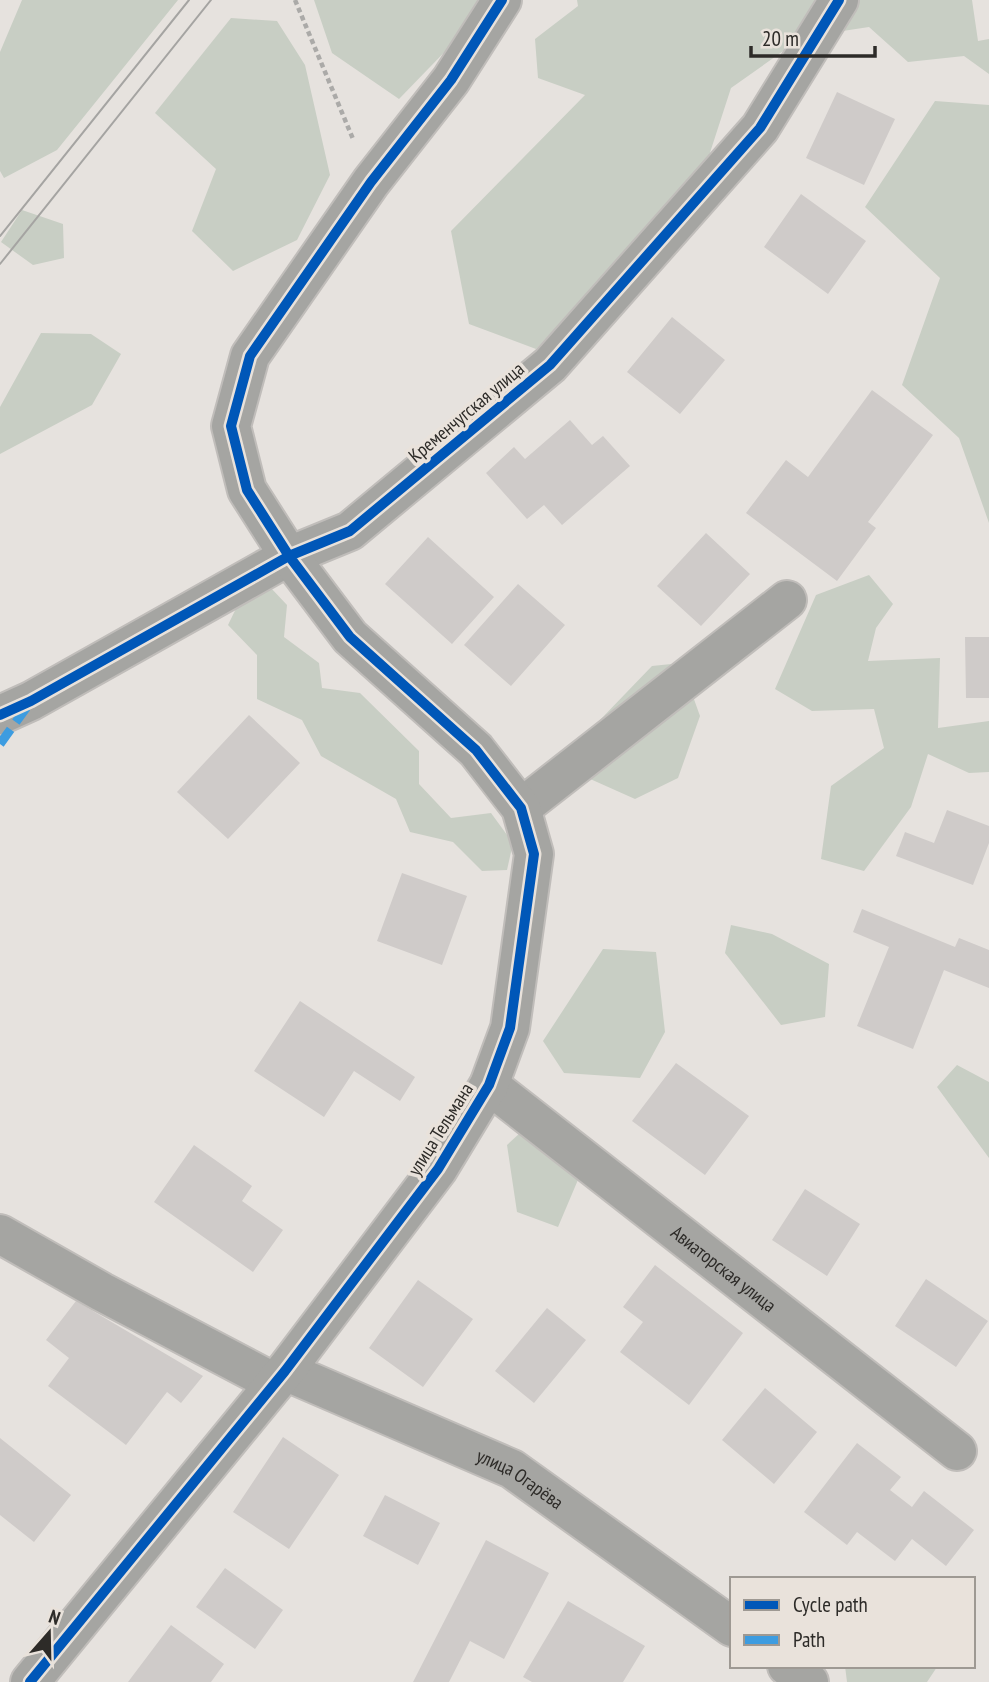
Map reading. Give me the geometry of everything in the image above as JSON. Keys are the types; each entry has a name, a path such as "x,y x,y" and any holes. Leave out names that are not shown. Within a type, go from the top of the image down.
{"street":[{"name":"улица Тельмана","path":"30,1682 280,1377 438,1168 489,1085 510,1028 534,854 521,808 476,750 350,637 289,556 247,490 232,426 250,356 371,182 451,80 502,0"},
{"name":"Кременчугская улица","path":"0,715 32,701 289,556 350,531 550,365 760,128 839,0"},
{"path":"521,808 787,600"},
{"name":"Авиаторская улица","path":"489,1085 957,1451"},
{"name":"улица Огарёва","path":"0,1234 102,1292 280,1377 512,1469 730,1626"},
{"path":"790,1668 809,1682"}],"path":[{"path":"295,0 371,182"}],"shaded area":[{"path":"22,0 178,0 57,150 4,178 0,171 0,52"},
{"path":"314,0 481,0 461,35 399,99 332,53"},
{"path":"577,0 972,0 978,41 989,39 989,74 964,56 908,62 869,27 803,37 731,88 705,168 536,349 469,324 451,231 585,95 538,78 535,39 578,6"},
{"path":"231,18 277,21 305,65 330,175 297,240 233,271 192,231 216,169 155,113"},
{"path":"935,101 989,105 989,523 959,438 902,385 940,278 865,207"},
{"path":"22,210 63,224 64,258 33,265 1,242"},
{"path":"41,333 91,334 121,354 92,405 0,454 0,407"},
{"path":"869,575 893,604 876,628 868,661 940,658 938,728 989,721 989,772 969,773 928,754 911,807 864,871 821,859 831,786 884,748 874,709 812,711 775,689 816,595"},
{"path":"270,587 287,605 284,637 319,663 322,688 360,693 419,751 419,784 451,818 491,813 513,843 507,870 482,871 453,842 410,832 396,799 321,756 302,720 257,699 257,655 228,625 245,590"},
{"path":"681,663 700,716 678,778 635,799 588,778 599,721 652,666"},
{"path":"731,925 772,934 829,964 825,1017 781,1025 725,953"},
{"path":"603,949 656,952 665,1032 640,1078 564,1073 543,1041"},
{"path":"957,1065 989,1082 989,1158 937,1087"},
{"path":"544,1111 594,1142 558,1227 517,1212 507,1145"},
{"path":"845,1668 936,1668 927,1682 847,1682"}],"building":[{"path":"837,92 895,119 864,185 806,158"},
{"path":"801,194 866,241 828,294 764,247"},
{"path":"672,317 725,360 680,414 627,372"},
{"path":"872,390 933,435 868,522 876,528 837,581 746,513 786,460 808,477"},
{"path":"570,420 592,445 603,436 630,466 562,525 544,505 527,519 486,473 514,447 525,459"},
{"path":"706,533 750,574 701,626 657,586"},
{"path":"428,537 494,597 452,644 385,584"},
{"path":"518,584 565,625 511,686 464,645"},
{"path":"965,637 989,637 989,698 966,698"},
{"path":"249,715 300,763 228,839 177,792"},
{"path":"947,810 989,826 989,843 973,885 896,856 905,832 934,843"},
{"path":"402,873 467,896 442,965 377,941"},
{"path":"862,909 955,947 959,938 989,950 989,988 944,970 913,1049 857,1026 889,947 853,932"},
{"path":"300,1001 415,1077 400,1101 354,1071 324,1117 254,1071"},
{"path":"676,1063 749,1116 705,1175 632,1121"},
{"path":"194,1145 252,1186 242,1201 283,1230 253,1272 154,1202"},
{"path":"805,1189 860,1224 827,1276 772,1240"},
{"path":"655,1265 743,1333 689,1405 620,1352 643,1322 623,1307"},
{"path":"926,1279 988,1321 956,1367 895,1326"},
{"path":"418,1280 473,1319 423,1387 369,1348"},
{"path":"76,1301 203,1376 181,1403 167,1392 126,1445 48,1386 69,1358 46,1340"},
{"path":"547,1308 586,1340 534,1403 495,1371"},
{"path":"765,1388 817,1432 774,1484 722,1440"},
{"path":"283,1437 339,1475 289,1549 233,1512"},
{"path":"0,1438 71,1495 34,1542 0,1515"},
{"path":"857,1443 901,1477 890,1490 912,1507 924,1491 974,1530 946,1566 912,1539 895,1561 857,1532 847,1545 804,1512"},
{"path":"385,1495 440,1523 418,1565 363,1536"},
{"path":"486,1540 549,1573 504,1659 470,1641 449,1682 413,1682"},
{"path":"225,1568 283,1610 255,1649 196,1607"},
{"path":"568,1601 645,1646 623,1682 532,1682 523,1677"},
{"path":"171,1625 224,1664 211,1682 128,1682"}],"tram line":[{"path":"0,236 189,0"},
{"path":"0,264 211,0"}],"marked path":[{"path":"0,744 29,704"}],"cycle path":[{"path":"30,1682 285,1371 438,1169 489,1085 510,1028 534,854 521,808 476,750 350,637 289,556 247,490 231,426 250,356 371,182 451,80 502,0"},
{"path":"0,715 31,701 289,556 350,531 550,365 760,128 839,0"}]}
